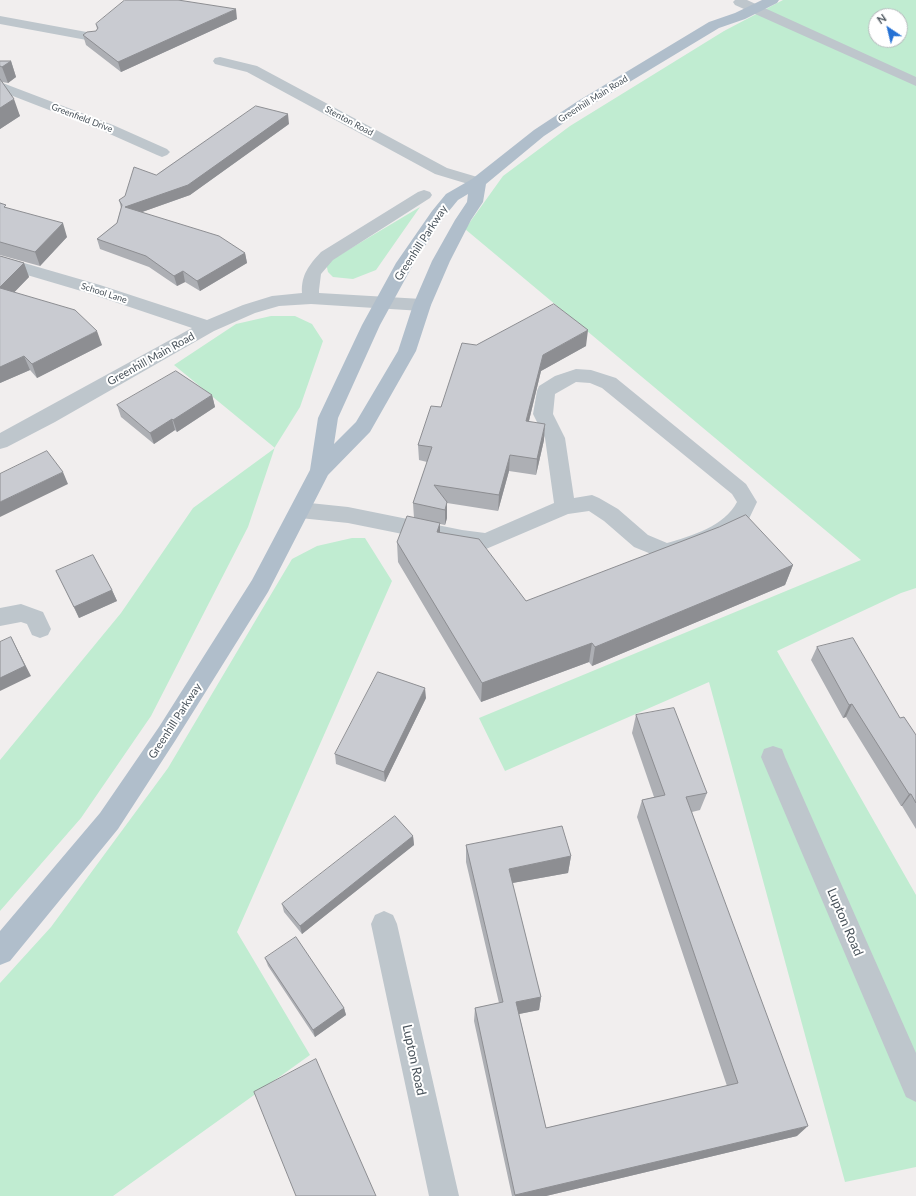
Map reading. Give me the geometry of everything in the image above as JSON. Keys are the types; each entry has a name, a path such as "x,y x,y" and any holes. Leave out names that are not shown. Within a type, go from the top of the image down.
{"main road":[{"name":"Greenhill Main Road","path":"478,182 539,133 677,46 714,25 755,9 772,0"},
{"name":"Greenhill Main Road","path":"714,25 728,10 741,1"},
{"name":"Greenhill Parkway","path":"0,952 109,821 167,734 260,586 320,470 328,418 371,325 406,263 438,214 452,197 478,182"},
{"name":"Greenhill Parkway","path":"320,470 363,427 406,351 422,305 441,261 463,220 475,202 478,182"}],"street":[{"path":"741,1 755,9 916,82"},
{"path":"0,20 92,37"},
{"name":"Stenton Road","path":"220,61 264,75 441,171 478,182"},
{"name":"Greenfield Drive","path":"0,86 108,128 162,152"},
{"path":"310,298 310,280 317,267 327,256 424,195"},
{"name":"School Lane","path":"0,261 94,289 208,327"},
{"name":"Greenhill Main Road","path":"0,442 48,417 208,327 250,309 278,300 310,298 422,305"},
{"path":"300,510 348,515 462,538 486,541 564,507 592,503 612,515 641,541 666,552 706,540 740,517 747,502 739,489 609,383 593,377 579,375 559,381 546,391 543,414 555,438 564,507"},
{"path":"0,617 21,613 35,618 40,629"},
{"name":"Lupton Road","path":"773,757 916,1087"},
{"name":"Lupton Road","path":"384,924 444,1196"}],"green space":[{"path":"783,0 916,0 916,588 901,593 777,651 916,895 916,1167 845,1182 709,682 505,771 479,718 861,560 465,229 503,176 570,126 724,31"},
{"path":"420,207 376,270 353,279 333,277 328,272 326,263"},
{"path":"271,316 295,316 312,324 323,341 300,407 275,448 174,365 236,324"},
{"path":"275,448 248,527 151,716 81,818 0,911 0,760 121,613 193,508"},
{"path":"352,538 365,538 392,581 237,932 310,1055 113,1196 0,1196 0,983 51,927 168,768 292,559 317,546"}],"building":[{"path":"125,0 178,0 236,9 118,62 83,35 87,32 96,31 98,28 96,24"},
{"path":"0,61 11,61 2,67 0,66"},
{"path":"0,79 14,99 0,108"},
{"path":"256,106 288,114 188,185 125,207 219,236 245,253 197,281 183,271 174,276 146,256 97,239 117,223 122,205 119,200 125,196 134,167 156,175"},
{"path":"0,203 6,205 4,207 63,223 35,252 0,242"},
{"path":"0,256 24,263 0,287"},
{"path":"0,288 75,310 97,331 32,364 24,356 0,367"},
{"path":"554,304 588,330 543,355 526,421 545,424 537,459 510,455 499,495 434,485 447,502 445,510 413,503 432,447 418,445 431,406 441,407 462,343 476,345"},
{"path":"176,371 212,395 150,433 117,405"},
{"path":"47,451 63,472 0,502 0,474"},
{"path":"746,515 793,565 595,647 592,643 482,683 397,542 407,516 440,523 437,532 479,539 526,601 719,527"},
{"path":"93,555 112,590 74,607 56,571"},
{"path":"11,637 25,666 0,678 0,642"},
{"path":"853,638 900,718 904,717 916,735 916,803 852,704 849,705 817,647"},
{"path":"378,672 425,688 384,772 335,754"},
{"path":"674,708 707,793 686,797 808,1126 515,1195 475,1008 503,1002 466,845 562,826 571,856 509,869 541,997 516,1002 546,1128 738,1083 642,800 665,795 636,715"},
{"path":"395,816 413,836 300,926 282,904"},
{"path":"296,937 344,1008 313,1030 265,958"},
{"path":"316,1059 376,1196 296,1196 254,1092"}]}
